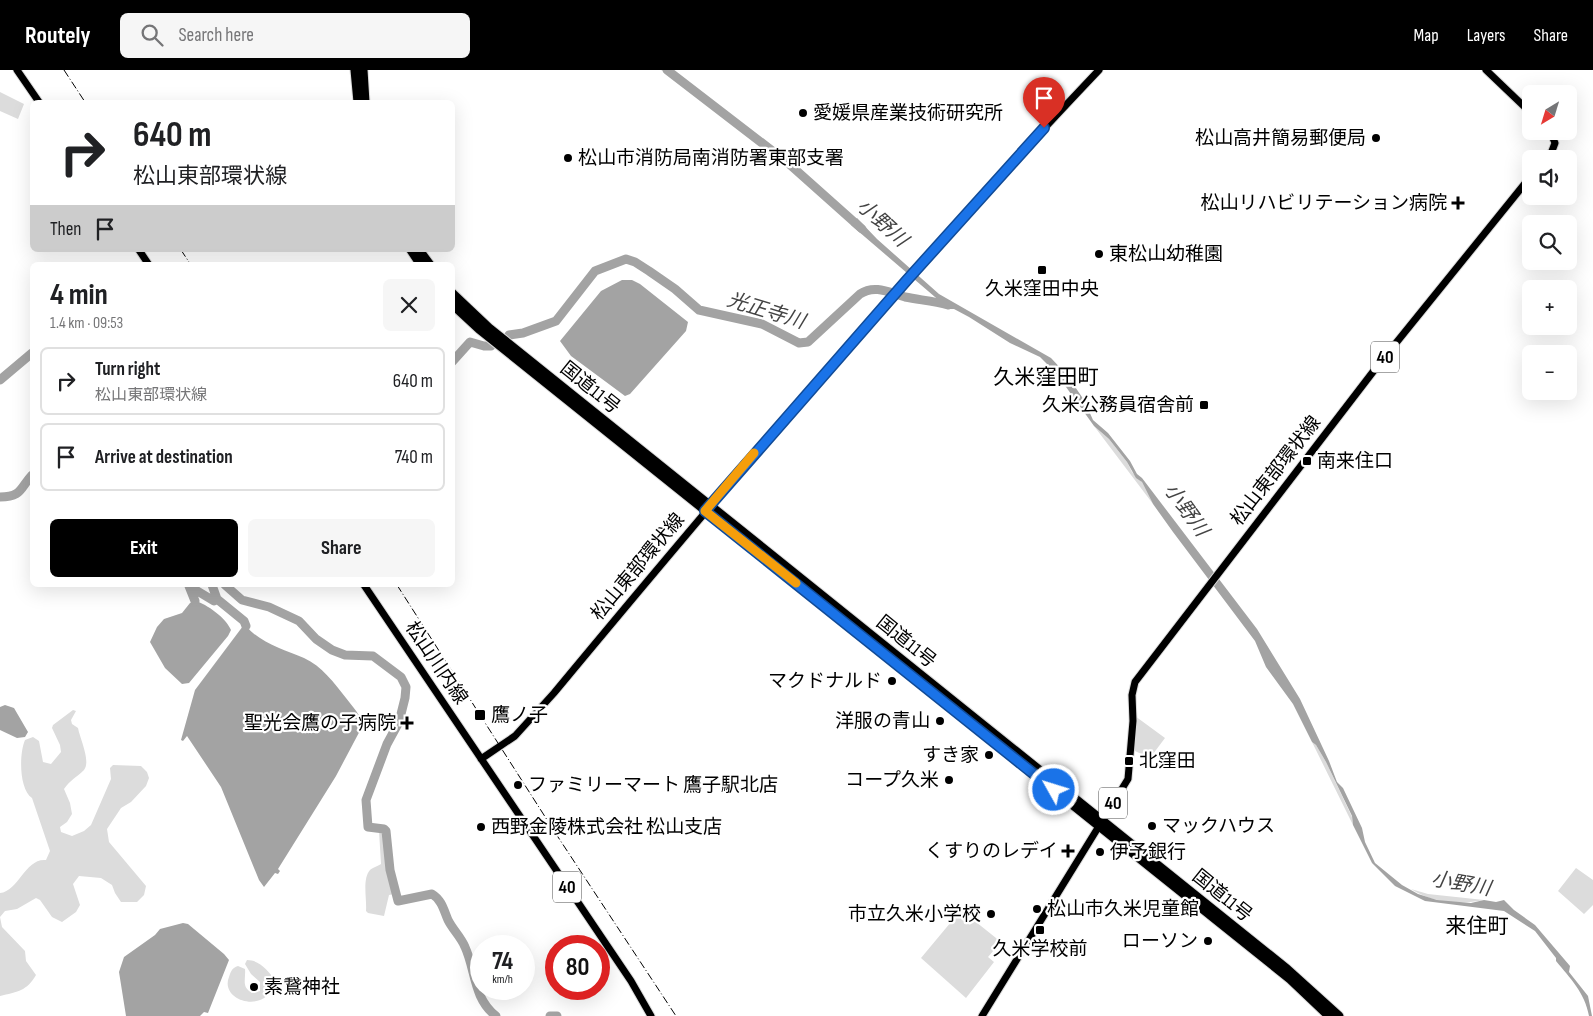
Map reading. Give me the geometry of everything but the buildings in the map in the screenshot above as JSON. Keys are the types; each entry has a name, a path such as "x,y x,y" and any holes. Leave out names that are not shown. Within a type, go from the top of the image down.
{"highway":[{"path":"355,70 358,100"},
{"path":"363,70 365,100"},
{"name":"国道11号","path":"455,296 489,328 708,508"},
{"name":"国道11号","path":"455,307 479,328 708,508 1101,823 1288,969 1339,1016"},
{"name":"国道11号","path":"1101,823 1290,979 1329,1016"}],"main road":[{"path":"17,70 38,100"},
{"name":"松山東部環状線","path":"481,759 520,731 554,693 708,508 907,280 1020,154 1099,70"},
{"path":"1486,70 1522,104"},
{"name":"松山東部環状線","path":"982,1016 1128,779 1133,721 1132,695 1135,682 1379,364 1522,187"},
{"name":"松山川内線","path":"365,587 481,759"},
{"name":"40","path":"481,759 631,981 651,1016"}],"shaded area":[{"path":"661,70 671,70 771,146 856,219 852,224 788,167"},
{"path":"0,92 24,104 18,119 0,111"},
{"path":"857,218 877,239 939,294 1051,358 1067,375 1084,400 1093,420 1108,433 1130,461 1137,474 1142,478 1257,629 1300,699 1337,782 1343,788 1362,828 1365,842 1375,863 1402,885 1418,894 1437,900 1471,903 1484,900 1496,902 1504,900 1514,910 1535,925 1570,966 1569,972 1588,996 1592,1016 1589,1016 1584,1000 1576,986 1535,931 1504,911 1425,901 1395,886 1372,863 1353,825 1352,816 1326,762 1316,745 1312,742 1293,704 1266,667 1255,641 1173,532 1153,504 1142,482 1136,478 1127,462 1109,439 1094,426 1056,373 1040,357 1010,343 954,309 949,309 851,225"},
{"path":"622,280 632,280 640,284 688,322 686,331 630,394 625,396 571,356 560,341 601,291"},
{"path":"1094,426 1109,439 1127,462 1132,472 1142,482 1153,504"},
{"path":"195,601 216,612 229,625 231,630 189,683 182,684 165,668 150,642 157,627 164,619 182,613 190,603"},
{"path":"243,626 246,626 265,641 310,661 322,670 353,707 363,725 336,776 278,869 280,871 278,874 275,873 264,887 259,880 221,787 187,736 183,741 181,740 195,690"},
{"path":"5,705 14,708 28,732 25,737 17,738 0,730 0,707"},
{"path":"73,710 76,711 71,720 72,724 78,728 86,756 86,766 64,789 72,814 67,822 60,827 61,832 72,836 84,831 91,825 111,779 110,768 113,765 141,766 147,772 149,778 146,786 131,802 121,808 107,829 109,842 146,886 144,895 137,902 121,902 112,885 101,878 79,876 73,884 80,905 76,912 62,922 52,917 40,900 36,898 17,909 5,911 0,917 0,893 12,887 33,864 46,860 50,851 32,798 22,779 21,762 25,740 33,737 39,741 43,762 51,764 61,752 60,745 52,728 53,725"},
{"path":"1135,716 1165,738 1150,758 1135,751"},
{"path":"1312,742 1316,745 1326,762 1352,817 1353,825"},
{"path":"379,831 385,832 387,837 389,870 394,894 389,895 384,916 366,911 365,884 371,869 381,864"},
{"path":"1576,868 1593,880 1593,905 1584,914 1558,891"},
{"path":"1411,889 1428,894 1484,900 1446,902 1419,894"},
{"path":"961,910 1001,942 988,957 994,962 966,998 921,958"},
{"path":"0,917 2,927 25,951 26,961 36,975 25,988 0,996"},
{"path":"183,923 188,924 229,960 208,1013 204,1012 200,1016 126,1016 119,972 124,957 155,935 160,929"},
{"path":"247,960 260,964 276,981 271,992 263,999 245,1001 231,993 228,985 229,977 231,971 238,966 245,969 246,988 252,993 260,991 260,982 251,974 245,964"}],"waterway":[{"name":"小野川","path":"667,70 788,163 862,229"},
{"name":"光正寺川","path":"509,335 523,333 556,321 595,271 626,259 635,262 675,289 699,310 762,324 799,343 808,342 860,294 866,291 882,290 905,297 948,305"},
{"name":"光正寺川","path":"455,359 470,342 491,346"},
{"name":"光正寺川","path":"0,380 30,355"},
{"path":"0,497 7,497 17,493 30,478"},
{"path":"189,587 195,601"},
{"path":"191,587 214,601 217,599"},
{"path":"213,587 217,599 244,621 246,626"},
{"path":"227,587 242,600 269,607 299,621 316,639 332,650 345,655 373,656 401,677 406,687 405,698 399,722 387,744 366,800 368,827 384,829 386,831 390,870 398,901 432,894 440,902 469,956 479,993 483,1001 496,1016"},
{"path":"550,1016 557,1016"}],"railway":[{"path":"64,70 84,100"},
{"path":"182,252 189,262"},
{"path":"398,587 558,837 676,1016"}],"slow traffic":[{"path":"754,453 705,511 796,583"}],"place":[{"name":"愛媛県産業技術研究所","path":"803,113"},
{"name":"松山高井簡易郵便局","path":"1376,138"},
{"name":"松山市消防局南消防署東部支署","path":"568,158"},
{"name":"松山リハビリテーション病院","path":"1458,203"},
{"name":"東松山幼稚園","path":"1099,254"},
{"name":"久米窪田中央","path":"1042,270"},
{"name":"久米公務員宿舎前","path":"1204,405"},
{"name":"南来住口","path":"1307,461"},
{"name":"マクドナルド","path":"892,681"},
{"name":"鷹ノ子","path":"480,715"},
{"name":"洋服の青山","path":"940,721"},
{"name":"聖光会鷹の子病院","path":"407,723"},
{"name":"すき家","path":"989,755"},
{"name":"北窪田","path":"1129,761"},
{"name":"コープ久米","path":"949,780"},
{"name":"ファミリーマート 鷹子駅北店","path":"518,785"},
{"name":"マックハウス","path":"1152,826"},
{"name":"西野金陵株式会社 松山支店","path":"481,827"},
{"name":"くすりのレデイ","path":"1068,851"},
{"name":"伊予銀行","path":"1100,852"},
{"name":"松山市久米児童館","path":"1037,909"},
{"name":"市立久米小学校","path":"991,914"},
{"name":"久米学校前","path":"1040,930"},
{"name":"ローソン","path":"1208,941"},
{"name":"素鵞神社","path":"254,987"}],"district":[{"name":"久米窪田町","path":"1046,377"},
{"name":"来住町","path":"1477,926"}],"route":[{"path":"1044,128 896,292 705,511 1054,790"}]}
